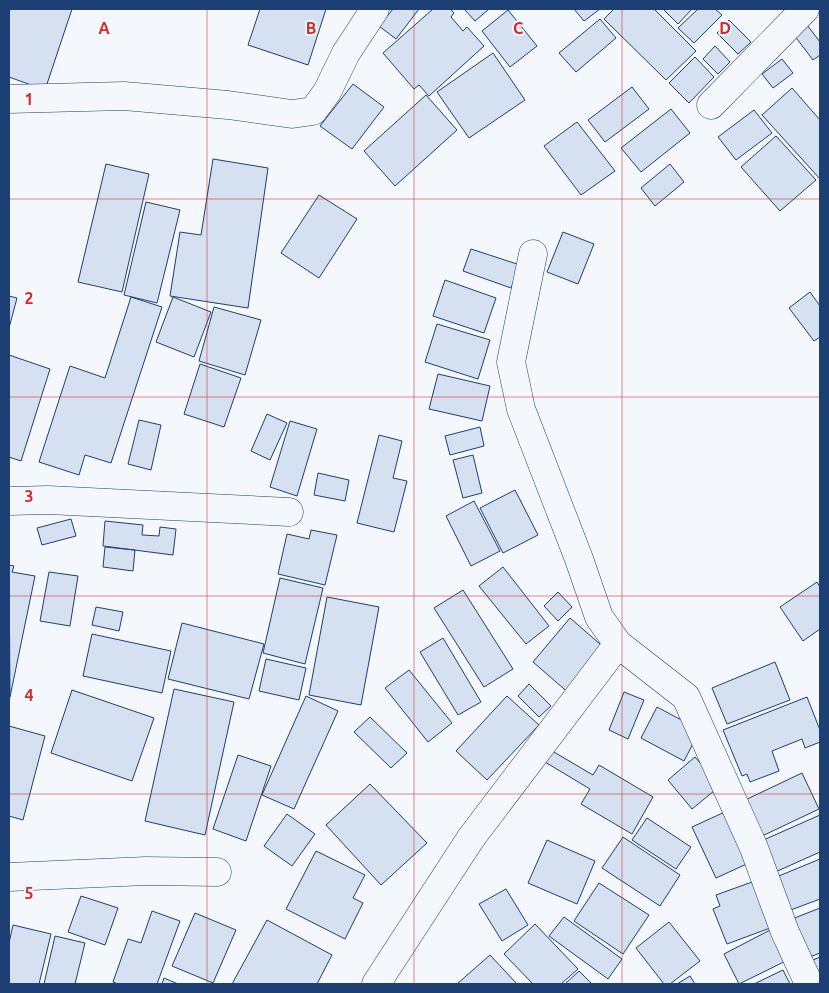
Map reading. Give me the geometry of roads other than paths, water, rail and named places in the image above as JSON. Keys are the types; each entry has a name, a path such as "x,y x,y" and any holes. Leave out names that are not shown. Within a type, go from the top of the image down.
{"street":[{"path":"9,99 124,96 228,105 292,114 313,111 328,92 346,53 375,9"},
{"path":"711,105 805,9"},
{"path":"533,254 511,362 521,409 588,581 599,617 618,644 686,697 754,848 784,932 809,984"},
{"path":"9,501 48,500 289,512"},
{"path":"376,984 471,838 618,644"},
{"path":"9,877 146,871 217,872"}]}
